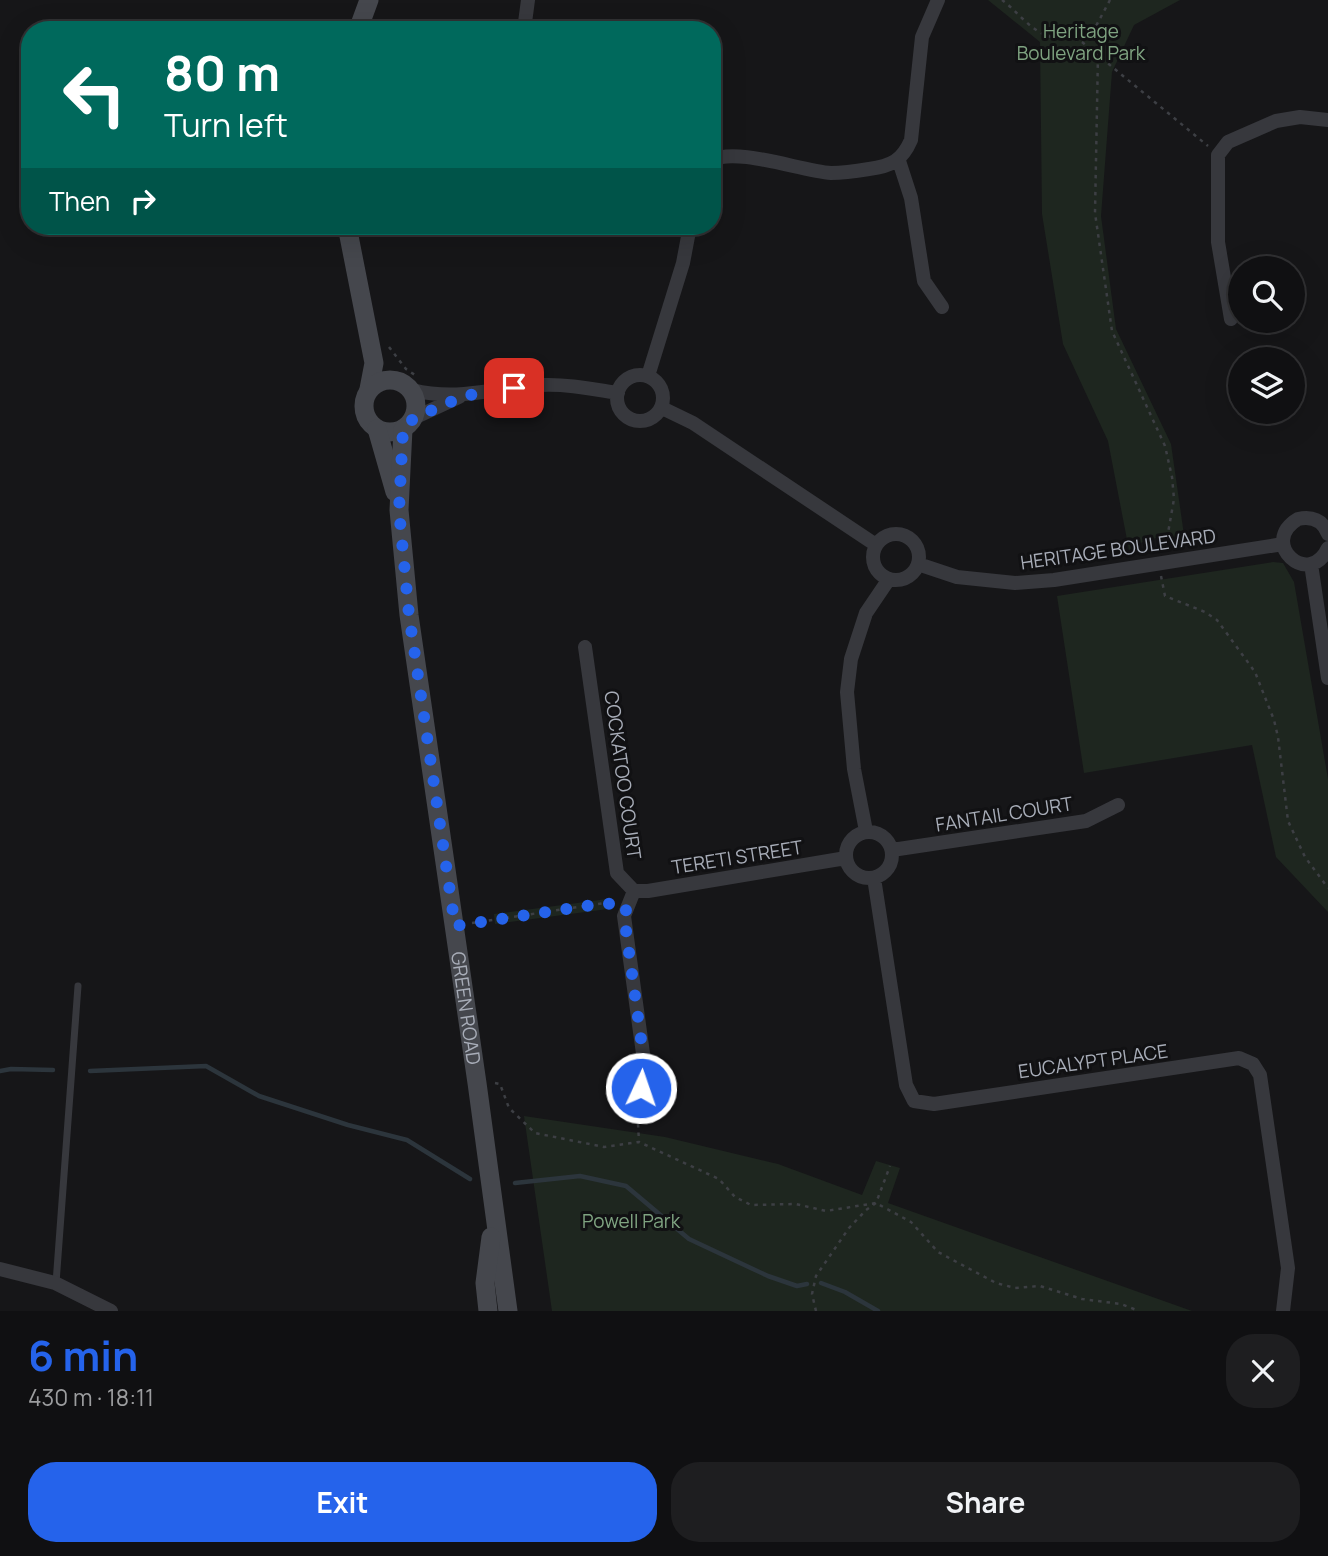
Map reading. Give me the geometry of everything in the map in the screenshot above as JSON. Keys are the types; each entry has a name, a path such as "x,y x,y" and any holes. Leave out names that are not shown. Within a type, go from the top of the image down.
{"street":[{"path":"361,21 369,0"},
{"path":"525,21 528,0"},
{"path":"721,158 734,156 831,173 884,167 899,161 911,140 922,37 938,0"},
{"path":"1228,301 1218,242 1218,155 1228,142 1276,121 1300,117 1328,120"},
{"path":"899,161 911,198 925,281 942,307"},
{"path":"349,235 374,363 363,406 365,415 377,429 394,432 464,396"},
{"path":"648,376 683,263 688,235"},
{"path":"363,317 385,361 409,382 434,395 464,396 539,385 569,385 618,393"},
{"path":"632,376 648,376 660,386 663,393 662,408 652,419 631,419 620,409 618,393 632,376"},
{"path":"369,389 383,380 409,382"},
{"path":"408,424 417,404 409,382"},
{"path":"662,408 693,423 876,545"},
{"name":"GREEN ROAD","path":"399,510 408,424"},
{"name":"GREEN ROAD","path":"377,429 399,510 409,615 508,1311"},
{"path":"1328,534 1321,523 1314,519 1298,519 1286,529 1283,544 1286,552 1296,562 1311,564 1323,557 1328,548"},
{"path":"893,534 908,537 918,549 918,564 910,576 889,579 877,570 874,563 876,545 882,538 893,534"},
{"name":"HERITAGE BOULEVARD","path":"918,564 957,577 1015,583 1054,580 1283,544"},
{"path":"1311,564 1328,678"},
{"path":"866,831 854,769 847,692 851,659 866,613 889,579"},
{"name":"COCKATOO COURT","path":"585,648 617,873 634,891"},
{"name":"FANTAIL COURT","path":"892,850 1086,821 1118,805"},
{"path":"866,831 884,837 892,850 886,871 874,878 866,878 853,872 846,858 849,843 866,831"},
{"name":"TERETI STREET","path":"634,891 648,891 846,858"},
{"name":"EUCALYPT PLACE","path":"874,878 906,1085 915,1101 934,1104 1239,1058 1254,1064 1260,1075 1288,1268 1283,1311"},
{"path":"634,891 624,916 645,1068 638,1108"},
{"name":"GREEN ROAD","path":"488,1311 485,1283 495,1215"},
{"path":"0,1269 55,1283 111,1311"}],"lane":[{"path":"55,1283 78,986"}],"path":[{"path":"1002,0 1048,37 1076,39 1098,54 1218,155"},
{"path":"1076,39 1096,26 1111,0"},
{"path":"1096,26 1096,213 1112,331 1165,446 1172,477 1174,499 1168,533 1156,545 1165,596 1205,612 1217,620 1255,672 1278,737 1288,821 1305,857 1328,888"},
{"path":"386,342 406,369 409,382"},
{"path":"455,926 605,903 627,907"},
{"path":"477,1083 500,1084 509,1108 535,1133 604,1147 639,1142 719,1179 735,1197 751,1205 796,1204 826,1211 876,1203 911,1222 938,1252 996,1283 1015,1288 1040,1286 1082,1299 1121,1304 1139,1311"},
{"path":"638,1108 639,1142"},
{"path":"816,1311 811,1294 816,1276 849,1228 876,1203 890,1166"}],"green space":[{"name":"Heritage Boulevard Park","path":"988,0 1180,0 1134,25 1112,72 1101,216 1116,329 1171,444 1185,542 1156,538 1129,550 1108,441 1063,344 1042,214 1040,42"},
{"path":"1273,562 1283,563 1294,582 1328,779 1328,912 1276,857 1252,745 1084,773 1057,596"},
{"path":"607,899 608,909 495,924 494,914"},
{"name":"Powell Park","path":"524,1116 665,1137 778,1164 862,1195 876,1161 900,1168 888,1203 1192,1311 552,1311"}],"waterway":[{"path":"90,1071 206,1066 259,1096 348,1125 407,1140 470,1179"},
{"path":"0,1071 53,1070"},
{"path":"515,1183 580,1176 626,1186 689,1239 768,1276 797,1286 807,1284"},
{"path":"821,1283 845,1292 878,1311"}],"route":[{"path":"514,388 464,396 414,418 403,429 399,510 409,615 455,926 605,903 627,907 624,916 645,1068 641,1088"}]}
